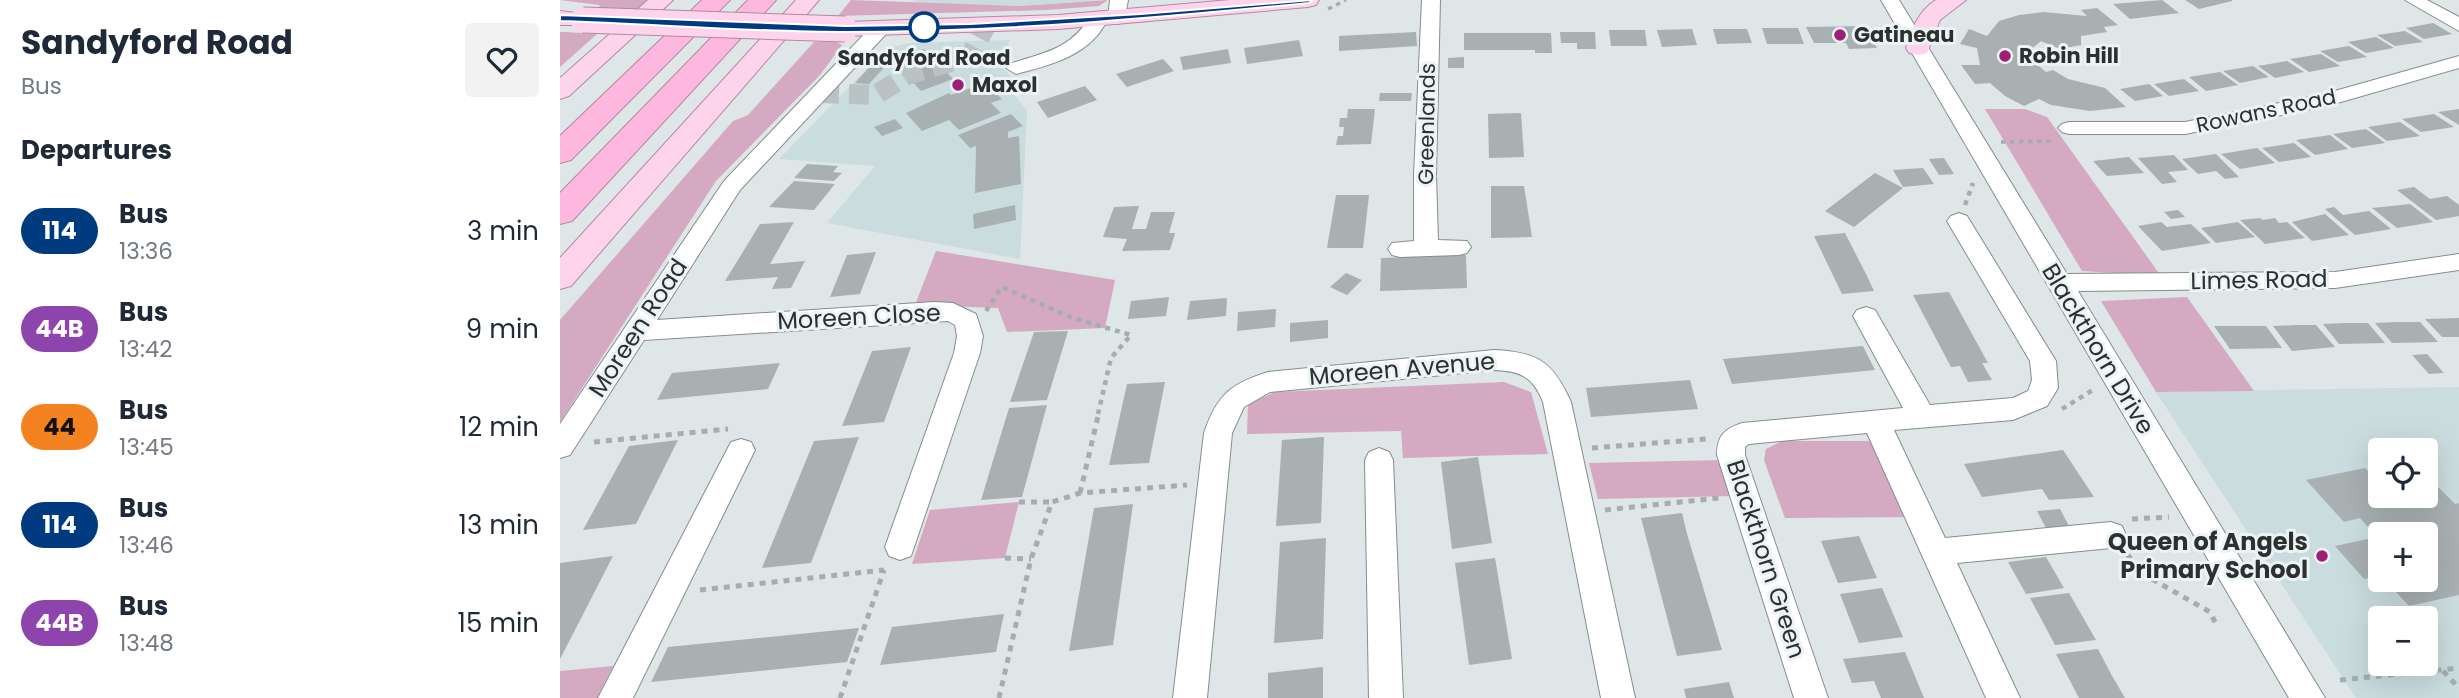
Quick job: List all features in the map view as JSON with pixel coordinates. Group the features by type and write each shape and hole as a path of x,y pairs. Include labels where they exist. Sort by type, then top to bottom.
{"highway":[{"path":"560,153 717,0"},
{"path":"560,213 763,0"},
{"path":"560,147 591,123"}],"main road":[{"path":"560,91 662,0"},
{"path":"560,278 808,0"},
{"path":"571,19 880,29 1308,0"},
{"path":"1917,48 1927,21 1937,6 1955,0"}],"street":[{"name":"Greenlands","path":"1426,248 1425,162 1431,0"},
{"name":"Blackthorn Drive","path":"1890,0 1917,48 1992,149 2058,283 2308,698"},
{"path":"2414,0 2459,25"},
{"path":"1016,68 1078,45 1111,13"},
{"name":"Moreen Road","path":"561,446 717,208 754,160 880,29"},
{"name":"Rowans Road","path":"2069,128 2185,128 2327,100 2459,62"},
{"path":"1959,221 2043,361 2047,378 2044,393 2032,404"},
{"path":"1400,249 1459,247"},
{"name":"Limes Road","path":"2058,283 2335,280 2459,262"},
{"name":"Moreen Close","path":"636,331 934,311 953,312 967,320 970,335 967,353 901,547"},
{"path":"1866,316 1922,417"},
{"name":"Moreen Avenue","path":"1190,698 1217,433 1226,407 1244,390 1268,382 1468,363 1518,361 1539,368 1557,402 1618,698"},
{"name":"Blackthorn Green","path":"1811,698 1744,496 1731,454 1731,442 1742,434 1760,430 2013,409 2032,404"},
{"path":"1876,421 2003,698"},
{"path":"615,698 741,450"},
{"path":"1380,460 1386,698"},
{"path":"1936,552 2111,534"}],"path":[{"path":"1959,221 1992,149 2056,141 2069,128"},
{"path":"970,335 1002,286 1073,318 1131,335 1111,358 1080,493"},
{"path":"2032,404 2053,415 2115,377"},
{"path":"561,446 744,428 741,450"},
{"path":"1567,451 1711,438 1731,442"},
{"path":"1019,502 1052,502 1080,493 1212,482"},
{"path":"1580,513 1744,496"},
{"path":"999,698 1031,559 1052,502"},
{"path":"2198,516 2122,520 2111,534 2143,573 2210,612 2217,626"},
{"path":"1005,558 1031,559"},
{"path":"668,593 884,570 840,698"},
{"path":"2340,680 2459,668"},
{"path":"2442,671 2459,688"}],"shaded area":[{"path":"560,0 650,0 637,11 598,9 600,5"},
{"path":"851,0 1021,6 1108,0 1099,6 1047,10 838,16"},
{"path":"910,0 1099,0 1021,6 923,3"},
{"path":"560,32 565,32 597,34 560,67"},
{"path":"1010,40 998,63 1012,78 1004,81 1027,111 1020,259 827,223 875,166 779,159 887,48 909,43"},
{"path":"835,41 842,45 820,75 716,181 560,422 560,320 733,121 748,115 814,42"},
{"path":"1985,109 2025,109 2047,117 2161,276 2082,271"},
{"path":"936,251 1115,280 1105,328 1007,332 998,308 915,305"},
{"path":"2187,297 2254,391 2156,392 2101,301"},
{"path":"1504,382 1531,392 1548,454 1403,458 1401,431 1247,434 1248,404 1275,392"},
{"name":"Queen of Angels Primary School","path":"2459,387 2459,698 2356,698 2156,392"},
{"path":"1782,441 1880,441 1918,517 1785,518 1764,460 1766,449"},
{"path":"1723,460 1732,496 1598,499 1589,463"},
{"path":"1019,502 1005,558 912,564 930,510"},
{"path":"613,666 597,698 560,698 560,671"}],"building":[{"path":"2162,0 2179,13 2130,19 2113,4"},
{"path":"2185,0 2232,0 2232,1 2199,9"},
{"name":"Robin Hill","path":"2097,8 2118,25 2104,27 2107,32 2081,36 2081,45 2060,49 2041,41 2029,51 2033,61 2046,72 2053,70 2068,79 2105,88 2126,107 2090,111 2051,105 2039,99 2024,106 2005,96 1990,83 1975,84 1961,65 1980,65 1977,48 1960,44 1969,29 1987,36 1999,21 2019,15 2043,12 2087,16 2081,10"},
{"path":"2433,23 2452,34 2424,39 2406,28"},
{"name":"Gatineau","path":"1865,26 1877,48 1849,49 1846,43 1814,43 1806,27"},
{"path":"1762,28 1798,28 1804,44 1767,44"},
{"path":"1692,29 1697,45 1662,47 1657,30"},
{"path":"1713,29 1747,29 1752,43 1717,44"},
{"path":"1609,30 1645,30 1647,46 1611,46"},
{"path":"2405,31 2423,42 2395,46 2377,35"},
{"path":"1416,32 1417,46 1339,51 1339,36"},
{"path":"1560,32 1595,32 1596,49 1577,49 1577,43 1561,43"},
{"path":"1464,33 1551,33 1552,53 1535,53 1535,50 1464,50"},
{"path":"2376,37 2394,48 2366,53 2348,42"},
{"path":"1299,40 1303,56 1247,64 1244,48"},
{"path":"2349,46 2367,57 2338,62 2320,51"},
{"path":"924,49 953,79 921,91 893,60"},
{"path":"1228,49 1231,63 1183,70 1180,57"},
{"path":"2321,54 2340,66 2309,72 2290,59"},
{"path":"1464,57 1464,68 1448,68 1448,58"},
{"path":"1163,59 1174,71 1127,87 1116,74"},
{"path":"876,60 890,61 869,84 855,83"},
{"path":"2287,61 2304,72 2275,78 2258,66"},
{"path":"2253,66 2269,77 2240,83 2223,71"},
{"path":"2220,72 2238,85 2206,91 2189,77"},
{"path":"2184,79 2199,91 2169,96 2154,84"},
{"path":"985,83 1002,99 991,103 1001,113 959,130 949,120 922,131 906,113 949,93 951,95"},
{"path":"2149,84 2163,96 2135,101 2120,89"},
{"path":"1085,86 1097,100 1048,118 1037,102"},
{"path":"1380,93 1412,93 1411,101 1379,101"},
{"path":"1348,109 1375,109 1371,144 1336,145 1338,136 1343,136 1344,127 1339,127 1340,118 1347,118"},
{"path":"2459,109 2459,125 2438,112 2453,110"},
{"path":"1521,113 1524,157 1489,158 1488,114"},
{"path":"1011,114 1023,126 1008,132 1008,138 1019,136 1021,184 975,193 976,146 970,148 958,135"},
{"path":"2434,114 2454,127 2421,132 2402,119"},
{"path":"895,119 903,128 882,136 874,127"},
{"path":"2400,122 2420,136 2387,141 2368,127"},
{"path":"2366,129 2385,143 2352,148 2333,134"},
{"path":"2330,135 2348,149 2315,155 2296,140"},
{"path":"2294,143 2311,157 2279,162 2262,148"},
{"path":"2257,148 2275,163 2240,169 2221,154"},
{"path":"2216,154 2239,177 2225,179 2216,171 2198,174 2182,159"},
{"path":"2174,155 2188,170 2168,172 2177,182 2162,184 2138,158"},
{"path":"2129,157 2144,173 2107,176 2093,161"},
{"path":"1944,158 1954,174 1939,175 1929,159"},
{"path":"807,164 838,166 833,172 842,173 834,181 794,178"},
{"path":"1923,168 1934,184 1903,187 1893,170"},
{"path":"1875,173 1903,188 1854,227 1825,211"},
{"path":"794,181 835,184 814,210 769,207"},
{"path":"1491,186 1524,186 1532,237 1491,238"},
{"path":"2414,187 2430,199 2447,196 2459,205 2459,216 2436,220 2397,190"},
{"path":"1336,195 1369,195 1363,248 1327,248"},
{"path":"2410,204 2433,222 2397,228 2372,208"},
{"path":"1015,205 1016,220 974,229 973,214"},
{"path":"1139,206 1132,229 1146,229 1151,212 1175,212 1169,233 1175,233 1170,250 1122,251 1127,239 1103,237 1114,207"},
{"path":"2334,207 2343,215 2369,211 2391,229 2355,235 2325,209"},
{"path":"2178,210 2185,217 2171,219 2164,212"},
{"path":"2325,214 2349,235 2312,241 2292,222"},
{"path":"2275,218 2279,223 2287,222 2305,238 2265,244 2240,220"},
{"path":"794,222 770,264 805,261 791,288 772,289 778,277 725,281 760,224"},
{"path":"2161,222 2167,227 2191,224 2211,243 2162,251 2138,226"},
{"path":"2238,222 2255,237 2216,243 2201,228"},
{"path":"1845,233 1874,291 1842,294 1814,236"},
{"path":"876,252 860,294 830,297 847,255"},
{"path":"1466,255 1467,288 1380,291 1381,258"},
{"path":"1346,273 1362,280 1347,295 1330,287"},
{"path":"1949,292 1988,363 1982,363 1992,380 1968,382 1960,366 1951,367 1913,295"},
{"path":"1169,297 1166,316 1128,319 1131,301"},
{"path":"1227,298 1226,316 1187,320 1190,301"},
{"path":"1276,309 1275,327 1237,331 1238,312"},
{"path":"2459,318 2459,337 2442,337 2425,319"},
{"path":"1328,320 1328,338 1290,342 1290,323"},
{"path":"2420,322 2438,342 2392,343 2375,323"},
{"path":"2368,323 2385,343 2339,344 2323,324"},
{"path":"2316,325 2335,347 2292,351 2273,326"},
{"path":"2214,326 2266,326 2282,348 2230,349"},
{"path":"1068,331 1047,400 1010,402 1034,332"},
{"path":"1863,346 1875,370 1732,384 1723,359"},
{"path":"911,347 884,422 842,426 872,351"},
{"path":"2427,354 2444,373 2429,374 2412,355"},
{"path":"780,363 768,389 657,400 672,373"},
{"path":"1690,380 1698,409 1591,417 1586,388"},
{"path":"1165,382 1149,463 1109,465 1127,384"},
{"path":"1047,405 1022,497 981,500 1009,408"},
{"path":"859,437 811,563 762,568 814,441"},
{"path":"1324,437 1321,523 1276,526 1282,440"},
{"path":"678,440 636,524 583,530 629,446"},
{"path":"2063,450 2094,497 2049,500 2042,489 1982,497 1964,464"},
{"path":"1478,457 1492,543 1452,549 1441,462"},
{"path":"2365,468 2368,471 2368,508 2438,508 2438,487 2455,504 2459,503 2459,595 2409,606 2396,592 2438,592 2438,522 2368,522 2368,527 2360,518 2344,522 2306,480"},
{"path":"1133,504 1113,645 1069,651 1094,508"},
{"path":"2060,509 2069,526 2046,528 2037,511"},
{"path":"1682,513 1722,650 1677,656 1641,518"},
{"path":"1859,536 1877,578 1838,583 1821,541"},
{"path":"1326,538 1323,639 1274,643 1280,542"},
{"path":"2368,539 2368,578 2364,579 2335,546"},
{"path":"613,556 575,630 560,659 560,563"},
{"path":"2046,557 2064,588 2026,594 2008,562"},
{"path":"1495,558 1512,659 1469,665 1455,563"},
{"path":"1882,588 1903,637 1859,643 1840,594"},
{"path":"2069,593 2096,640 2055,645 2030,598"},
{"path":"1004,614 996,652 880,665 892,627"},
{"path":"859,628 847,662 651,682 668,647"},
{"path":"2098,649 2125,698 2079,698 2056,654"},
{"path":"1905,652 1924,698 1881,698 1874,681 1852,683 1843,659"},
{"path":"1323,667 1323,698 1268,698 1268,673"},
{"path":"1729,682 1734,698 1686,698 1684,689"}],"tunnel":[{"path":"819,93 876,95 907,75 970,56 986,26"}],"bus line":[{"name":"114","path":"560,18 845,29 970,27 1141,16 1309,0"}],"place":[{"name":"Sandyford Road","path":"924,27"},
{"name":"Gatineau","path":"1840,35"},
{"name":"Robin Hill","path":"2005,56"},
{"name":"Maxol","path":"958,85"},
{"name":"Queen of Angels Primary School","path":"2322,556"}]}
